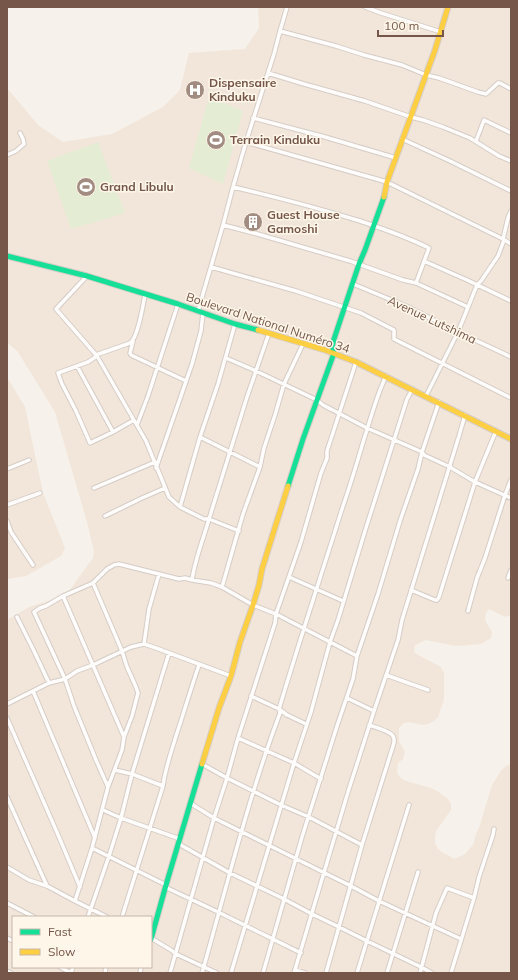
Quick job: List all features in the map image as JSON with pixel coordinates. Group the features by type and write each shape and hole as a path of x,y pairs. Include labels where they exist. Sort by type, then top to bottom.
{"street":[{"path":"156,468 192,364 201,332 201,312 211,267 253,118 274,54 287,7"},
{"path":"365,7 441,32"},
{"path":"152,935 219,708 231,676 240,642 253,605 270,543 316,400 334,353 332,347 334,339 382,200 386,182 426,75 448,7"},
{"path":"280,31 402,65 426,75 478,92 486,94 498,83 511,89"},
{"path":"268,73 366,101 411,117 443,126 476,141 499,156 511,161"},
{"path":"253,118 396,158"},
{"path":"476,141 484,120 511,133"},
{"path":"7,155 16,151 24,144 20,134"},
{"path":"402,139 511,191"},
{"path":"246,142 386,182 504,239 511,244"},
{"path":"233,187 312,206 408,238 429,248 416,283"},
{"path":"426,396 458,332 477,286 498,256 511,210"},
{"path":"224,225 301,246 416,283 468,307"},
{"name":"Boulevard National Numéro 34","path":"7,256 87,276 178,304 235,324 253,328 334,353 386,376 511,439"},
{"path":"424,261 511,301"},
{"path":"211,267 296,291 361,313 394,330 394,339 511,398"},
{"path":"87,276 56,309 97,355 146,442 169,497 180,507 204,519 209,519 239,531"},
{"name":"Avenue Lutshima","path":"352,284 406,306 511,357"},
{"path":"145,294 130,353 131,355 186,381"},
{"path":"137,425 178,304"},
{"path":"180,507 235,324"},
{"path":"192,580 195,563 269,333"},
{"path":"133,341 97,355 88,362 58,373 90,443 134,420"},
{"path":"222,587 243,514 260,467 264,448 284,384 303,344"},
{"path":"226,358 284,384 367,428 422,452 424,455 450,467 452,470 475,482 511,498"},
{"path":"170,973 238,738 300,542 320,472 327,458 327,451 356,362"},
{"path":"77,366 113,432"},
{"path":"202,973 218,912 266,751 280,713 279,709 367,428 380,388 386,376"},
{"path":"231,973 281,805 311,712 330,642 407,399 412,390"},
{"path":"263,973 309,817 354,679 357,656 439,402"},
{"path":"304,973 295,971 336,831 369,725 398,640 402,620 450,467 464,415"},
{"path":"411,590 435,600 439,597 475,482 496,431"},
{"path":"200,437 260,467"},
{"path":"7,469 29,460"},
{"path":"94,488 155,462"},
{"path":"468,610 477,578 511,480"},
{"path":"105,516 165,488"},
{"path":"7,505 40,493"},
{"path":"7,521 11,532 33,565"},
{"path":"108,787 74,706 65,679 34,612 63,596 93,583 107,569 114,565 119,564 179,579 185,578 211,583 222,587 253,605 276,614 357,656"},
{"path":"508,578 511,570"},
{"path":"144,644 149,609 159,574"},
{"path":"289,577 343,601"},
{"path":"75,902 95,838 108,787 122,750 124,738 138,693 93,583"},
{"path":"63,596 124,738"},
{"path":"17,617 49,683"},
{"path":"7,704 49,683 65,679 77,671 131,647 144,644 231,676"},
{"path":"88,916 121,818 132,774 170,653"},
{"path":"122,916 163,786 167,765 199,665"},
{"path":"386,675 428,690"},
{"path":"33,691 95,838"},
{"path":"251,696 306,724"},
{"path":"347,698 374,711"},
{"path":"7,718 80,887"},
{"path":"326,973 362,845 393,746 394,738 390,733 369,725"},
{"path":"238,738 294,763 321,779"},
{"path":"202,764 362,845"},
{"path":"115,770 132,774 163,786"},
{"path":"7,797 47,886"},
{"path":"190,804 214,818 379,901 461,939"},
{"path":"357,973 409,805"},
{"path":"103,810 179,842 203,858 230,873 432,973"},
{"path":"451,973 494,829"},
{"path":"92,848 301,953"},
{"path":"7,867 29,880 47,886 75,902 105,916"},
{"path":"387,973 418,872"},
{"path":"420,973 432,925 447,888 474,898"},
{"path":"7,903 32,916"},
{"path":"152,939 176,954 217,973"},
{"path":"62,968 71,973"},
{"path":"7,970 12,973"}],"shaded area":[{"path":"258,7 511,7 511,615 505,617 489,609 486,613 485,620 492,632 491,638 481,644 456,646 426,640 415,645 414,652 441,667 444,673 444,699 438,717 434,721 422,725 410,722 404,723 399,728 399,741 405,752 403,759 398,763 397,773 406,781 431,788 448,799 451,804 451,810 436,831 435,843 438,849 454,859 465,854 473,845 492,785 501,771 506,766 511,764 511,973 7,973 7,620 29,607 66,595 93,558 94,551 55,412 18,352 7,342 7,88 38,125 63,142 112,134 163,107 180,90 189,53 245,49 259,28"},
{"path":"7,377 25,407 43,493 65,548 61,556 26,576 7,579"}],"green space":[{"name":"Terrain Kinduku","path":"209,97 243,111 223,184 189,168"},
{"name":"Grand Libulu","path":"98,142 125,213 71,229 47,161"}],"traffic: fast":[{"path":"288,486 334,353 332,347 334,339 359,264 384,197"},
{"path":"7,256 87,276 178,304 235,324 258,330"},
{"path":"152,935 202,764"}],"traffic: slow":[{"path":"384,197 387,182 435,50 448,7"},
{"path":"258,330 325,350 356,362 511,439"},
{"path":"202,764 253,605 262,569 288,486"}],"place":[{"name":"Dispensaire Kinduku","path":"195,90"},
{"name":"Terrain Kinduku","path":"216,140"},
{"name":"Grand Libulu","path":"86,187"},
{"name":"Guest House Gamoshi","path":"253,222"}]}
